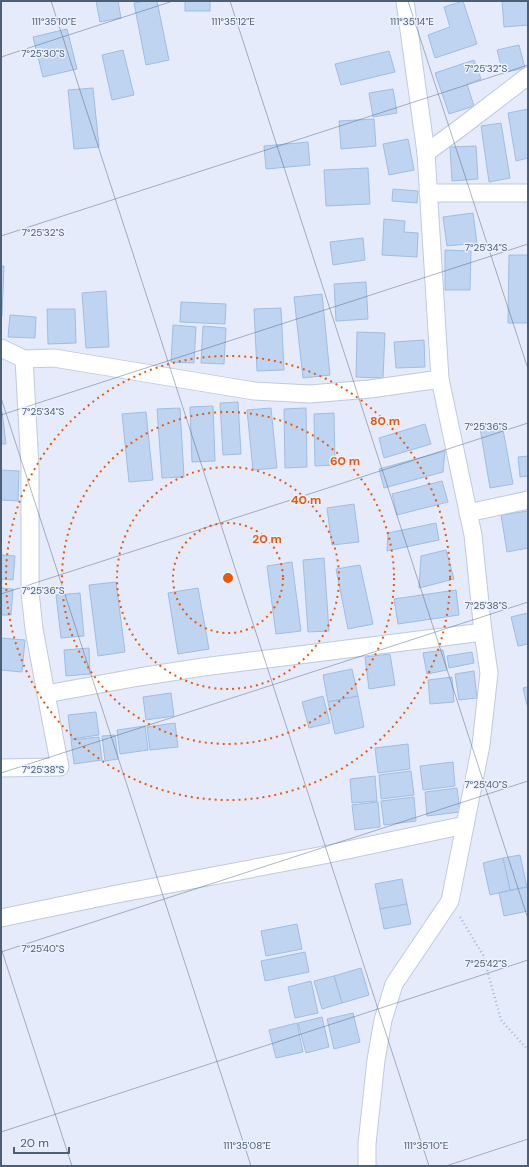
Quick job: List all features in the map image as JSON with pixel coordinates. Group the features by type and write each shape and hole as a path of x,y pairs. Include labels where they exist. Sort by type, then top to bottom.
{"street":[{"path":"367,1166 376,1060 383,1020 394,984 450,901 481,745 489,673 483,632 473,535 440,379 426,153 405,1"},
{"path":"426,153 528,76"},
{"path":"428,193 528,193"},
{"path":"1,348 24,359 54,358 254,390 310,394 370,389 440,379"},
{"path":"1,768 60,767 34,629 30,592 30,467 24,359"},
{"path":"468,513 528,500"},
{"path":"46,694 203,667 483,632"},
{"path":"1,918 117,894 324,855 465,825"}],"path":[{"path":"450,901 483,954 501,1020 528,1050"}],"building":[{"path":"96,1 118,1 121,18 100,22"},
{"path":"157,1 169,60 146,65 134,3"},
{"path":"185,1 210,1 210,11 185,11"},
{"path":"463,1 477,44 435,58 428,35 450,27 444,7"},
{"path":"502,1 528,1 528,25 504,27"},
{"path":"67,29 77,69 43,77 33,37"},
{"path":"519,45 525,68 503,73 497,50"},
{"path":"123,50 134,95 112,100 102,55"},
{"path":"389,51 395,72 341,85 335,64"},
{"path":"474,60 481,79 467,84 474,106 449,114 435,73"},
{"path":"93,88 99,147 74,149 68,90"},
{"path":"393,89 397,113 373,117 369,93"},
{"path":"528,109 528,158 516,161 508,113"},
{"path":"374,119 376,146 341,149 339,121"},
{"path":"501,123 510,178 489,182 481,126"},
{"path":"408,139 414,170 389,175 383,144"},
{"path":"308,142 310,165 266,169 264,146"},
{"path":"476,146 478,179 452,181 450,147"},
{"path":"368,168 370,204 326,206 324,170"},
{"path":"393,189 418,191 417,203 392,201"},
{"path":"473,213 477,243 447,246 443,217"},
{"path":"384,219 405,221 404,232 418,233 417,257 382,255"},
{"path":"363,238 365,260 333,265 330,242"},
{"path":"445,250 471,251 470,290 445,290"},
{"path":"509,255 528,255 528,323 508,323"},
{"path":"1,266 4,266 2,316 1,316"},
{"path":"366,282 368,319 336,321 334,284"},
{"path":"106,291 109,347 86,348 82,293"},
{"path":"322,294 330,375 303,378 294,297"},
{"path":"181,302 226,304 225,324 180,322"},
{"path":"281,308 284,370 257,371 254,309"},
{"path":"47,309 75,309 76,343 48,344"},
{"path":"10,315 36,317 35,338 8,337"},
{"path":"173,325 196,327 194,363 171,362"},
{"path":"203,326 226,328 224,364 201,363"},
{"path":"357,332 385,333 383,378 356,377"},
{"path":"424,340 425,367 396,368 394,342"},
{"path":"238,402 241,454 223,455 220,403"},
{"path":"213,406 215,461 192,462 190,407"},
{"path":"180,408 184,477 162,478 157,409"},
{"path":"271,408 277,468 253,470 247,410"},
{"path":"306,408 307,467 285,468 284,409"},
{"path":"2,411 6,444 1,444"},
{"path":"146,412 153,480 129,482 122,414"},
{"path":"334,413 335,465 315,466 314,414"},
{"path":"425,424 431,444 384,458 379,438"},
{"path":"502,424 513,484 490,488 480,428"},
{"path":"445,451 443,472 384,488 379,469"},
{"path":"528,456 528,476 520,477 518,457"},
{"path":"1,470 19,471 18,501 1,500"},
{"path":"442,481 448,502 397,515 392,494"},
{"path":"354,504 359,542 332,545 327,508"},
{"path":"528,511 528,548 507,552 501,515"},
{"path":"436,523 439,540 387,551 388,533"},
{"path":"446,550 454,579 419,588 421,556"},
{"path":"1,555 15,556 13,580 1,579"},
{"path":"324,558 329,631 308,632 303,560"},
{"path":"292,562 301,631 276,634 267,566"},
{"path":"360,565 373,624 348,629 336,569"},
{"path":"116,582 125,652 98,656 89,585"},
{"path":"1,588 13,589 11,615 1,615"},
{"path":"198,588 209,649 178,654 168,593"},
{"path":"456,590 459,615 398,624 394,599"},
{"path":"80,593 84,636 61,638 56,595"},
{"path":"528,613 528,644 518,646 511,617"},
{"path":"1,638 25,640 22,672 1,670"},
{"path":"89,648 90,674 66,676 64,650"},
{"path":"443,650 447,670 427,674 423,653"},
{"path":"472,652 474,663 449,668 447,656"},
{"path":"390,654 395,685 369,689 365,657"},
{"path":"352,669 358,696 328,702 323,675"},
{"path":"474,671 477,698 459,700 455,674"},
{"path":"452,677 454,702 430,704 428,680"},
{"path":"528,687 528,709 523,688"},
{"path":"171,693 174,716 146,720 143,697"},
{"path":"323,696 330,723 309,728 302,702"},
{"path":"358,696 364,727 335,734 328,702"},
{"path":"96,712 99,735 71,739 68,715"},
{"path":"175,723 178,747 150,750 147,727"},
{"path":"145,726 148,750 120,754 117,730"},
{"path":"115,735 118,759 105,761 102,736"},
{"path":"99,737 102,760 74,764 71,740"},
{"path":"408,744 410,769 378,773 375,748"},
{"path":"453,762 455,786 423,790 420,766"},
{"path":"411,771 414,795 381,799 379,775"},
{"path":"375,776 377,801 352,803 350,779"},
{"path":"457,788 460,812 427,816 425,792"},
{"path":"414,797 416,821 384,825 381,801"},
{"path":"378,802 380,827 355,830 352,805"},
{"path":"520,855 527,887 510,890 503,858"},
{"path":"503,858 510,890 490,895 483,863"},
{"path":"402,879 407,904 380,909 375,884"},
{"path":"527,887 528,911 504,916 499,893"},
{"path":"407,904 411,924 384,929 380,909"},
{"path":"297,924 302,949 266,956 261,931"},
{"path":"305,952 309,972 265,981 261,961"},
{"path":"361,968 369,995 342,1003 334,976"},
{"path":"334,976 342,1003 322,1009 314,981"},
{"path":"311,981 318,1013 295,1018 288,987"},
{"path":"353,1013 360,1042 334,1049 327,1019"},
{"path":"322,1017 329,1047 306,1053 298,1023"},
{"path":"297,1023 303,1052 276,1058 269,1030"}]}
